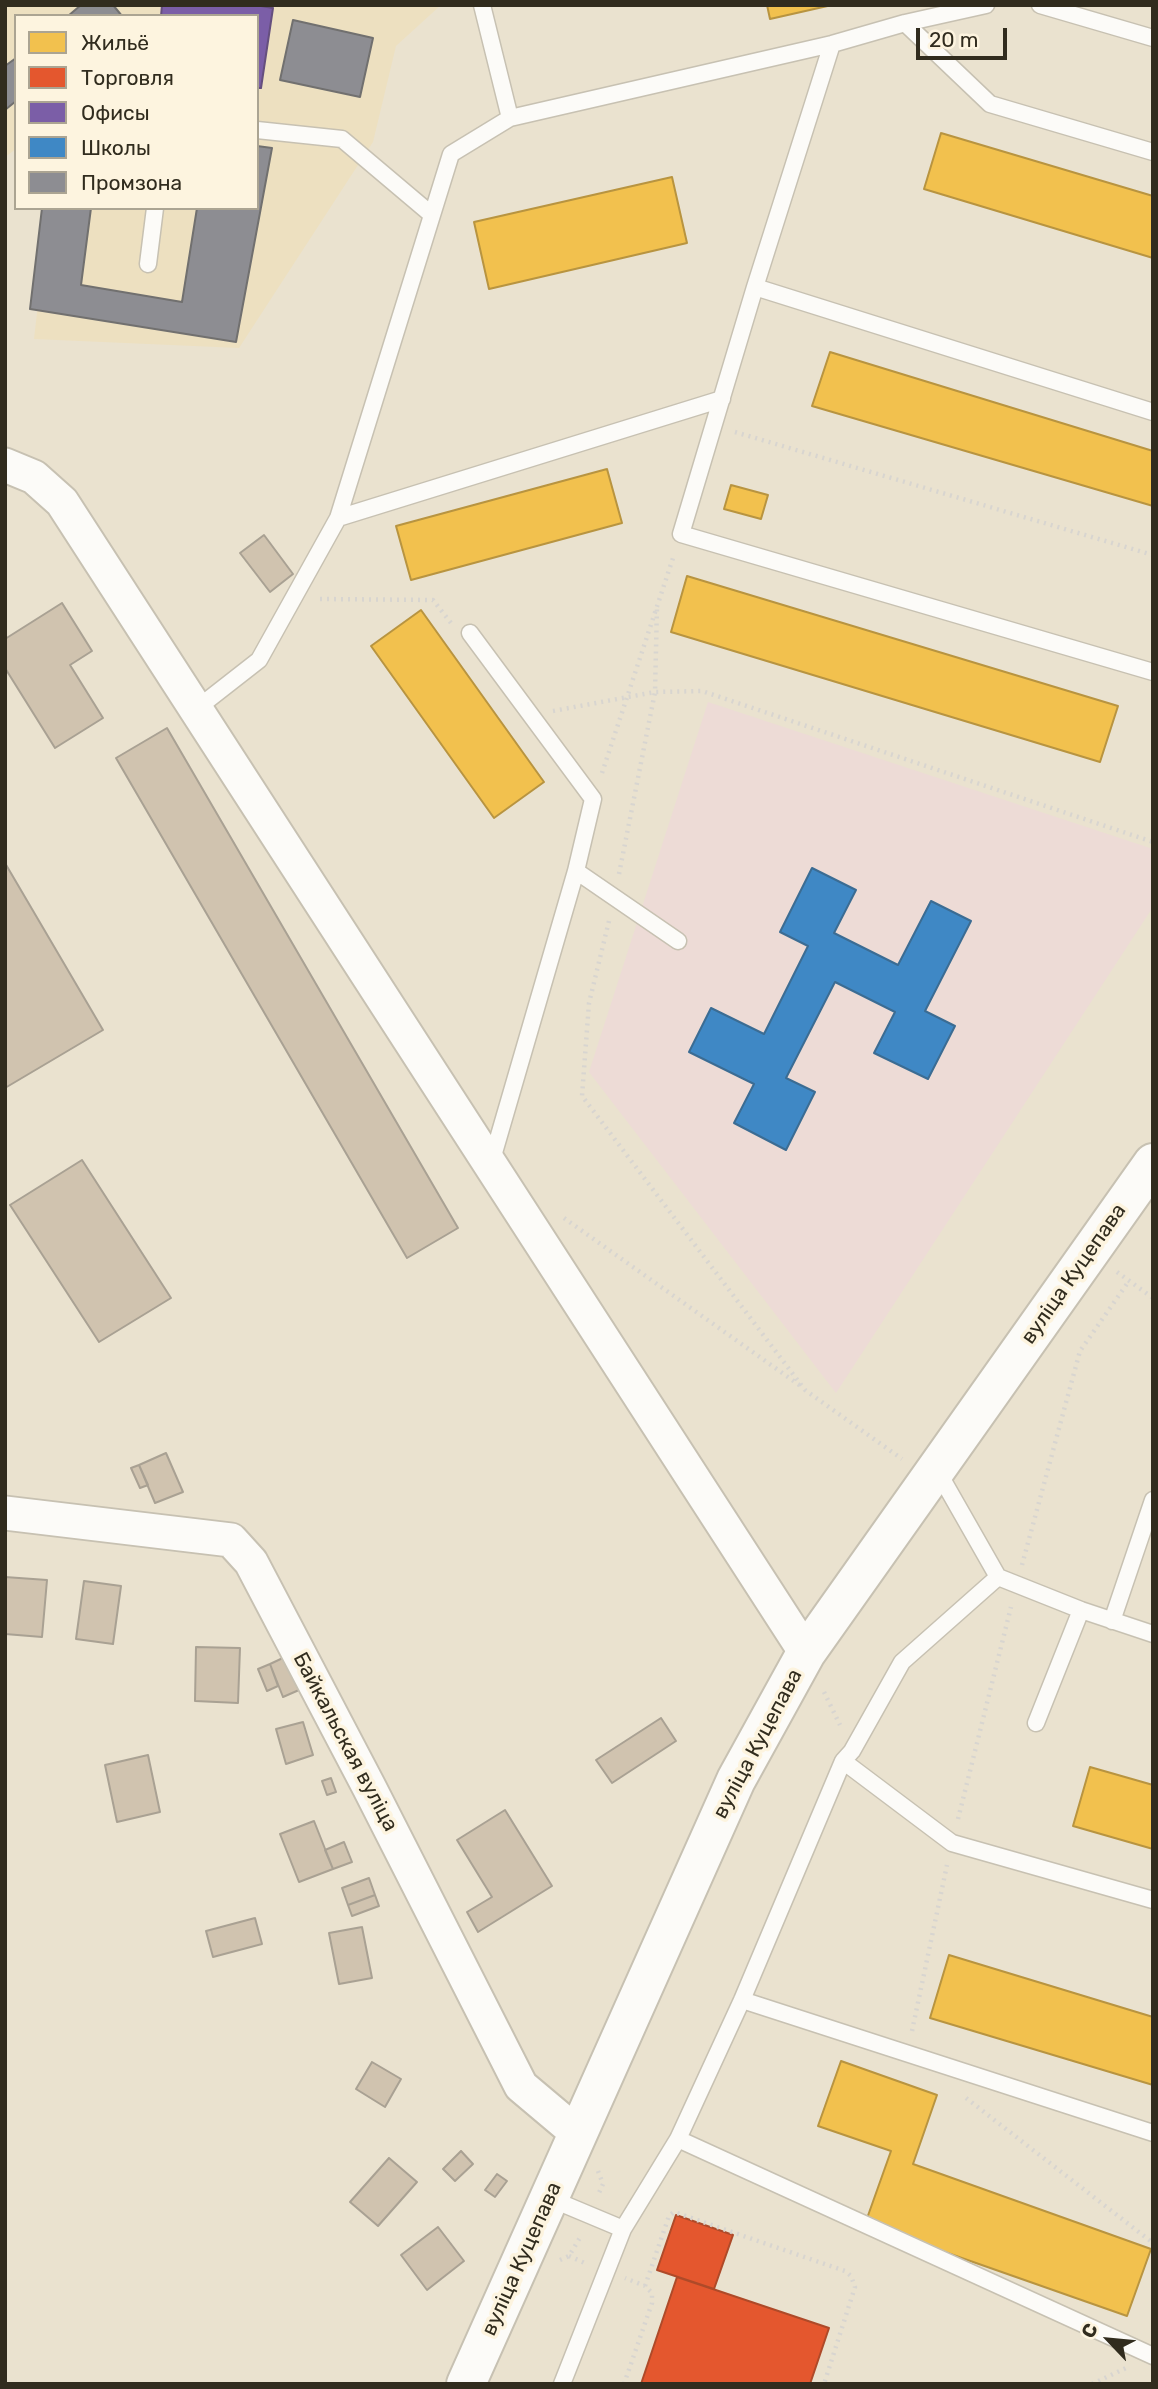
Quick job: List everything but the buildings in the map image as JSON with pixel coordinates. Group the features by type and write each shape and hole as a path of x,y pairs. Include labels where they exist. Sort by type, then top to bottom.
{"main road":[{"name":"вуліца Куцепава","path":"466,2384 736,1780 806,1653 1153,1163"}],"street":[{"path":"5,466 34,477 62,502 806,1653"},
{"name":"Байкальская вуліца","path":"5,1513 231,1540 251,1562 521,2086 578,2134"}],"lane":[{"path":"482,5 510,118"},
{"path":"195,710 259,660 338,518 451,154 510,118 832,44 905,23 986,5"},
{"path":"1040,5 1153,38"},
{"path":"905,23 990,104 1153,152"},
{"path":"832,44 681,534 1153,672"},
{"path":"259,130 342,139 432,215"},
{"path":"148,264 155,210"},
{"path":"755,287 1153,412"},
{"path":"338,518 722,398"},
{"path":"470,633 593,799 576,871 490,1166"},
{"path":"576,871 678,941"},
{"path":"932,1473 998,1577 1081,1610 1153,1634"},
{"path":"1112,1621 1153,1500"},
{"path":"562,2384 623,2228 678,2139 743,2000 847,1756 902,1662 998,1577"},
{"path":"1036,1723 1081,1610"},
{"path":"847,1756 952,1843 1153,1900"},
{"path":"743,2000 1153,2133"},
{"path":"678,2139 1153,2356"},
{"path":"549,2198 623,2228"}],"path":[{"path":"714,425 1153,555"},
{"path":"593,799 681,534"},
{"path":"293,599 433,600 451,623 470,633"},
{"path":"657,606 654,692 614,897 589,1003 582,1096 805,1390"},
{"path":"530,715 654,692 702,691 1153,842"},
{"path":"558,1214 805,1390 932,1473"},
{"path":"1090,1252 1153,1298"},
{"path":"907,2054 952,1843 1017,1584 1080,1351 1129,1281"},
{"path":"806,1653 847,1756"},
{"path":"963,2096 1153,2243"},
{"path":"624,2384 652,2303 652,2293 645,2286 669,2216 674,2212 845,2271 851,2276 855,2287 853,2297 824,2384"}],"shaded area":[{"path":"5,5 441,5 396,46 373,142 239,348 34,339 49,210 259,210 259,14 14,14 14,150 5,157"},
{"path":"708,702 1153,849 1153,907 836,1393 589,1072"}]}
